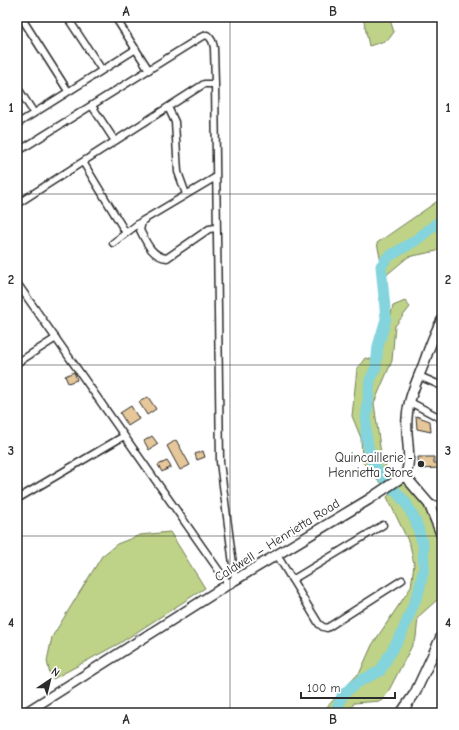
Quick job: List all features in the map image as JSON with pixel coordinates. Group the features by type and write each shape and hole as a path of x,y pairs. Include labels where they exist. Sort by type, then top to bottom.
{"main road":[{"path":"442,320 439,332 419,376 410,402 407,421 409,459 408,471 402,477 429,504 442,536"},
{"name":"Caldwell – Henrietta Road","path":"25,713 402,477"},
{"path":"401,713 416,693 442,636"}],"street":[{"path":"21,17 68,91"},
{"path":"67,17 102,70"},
{"path":"115,17 149,70"},
{"path":"17,152 201,37 207,35 214,43 220,462 232,583"},
{"path":"17,124 136,49"},
{"path":"17,204 204,84 215,84"},
{"path":"17,87 34,113"},
{"path":"92,106 115,141"},
{"path":"168,107 175,122 178,172 186,194"},
{"path":"83,162 126,233"},
{"path":"113,243 142,221 216,177"},
{"path":"142,221 140,230 145,241 154,253 162,258 168,258 209,229 216,228"},
{"path":"17,283 124,436 232,583"},
{"path":"17,363 56,338"},
{"path":"419,376 442,386"},
{"path":"410,402 442,419"},
{"path":"17,499 124,436"},
{"path":"429,504 442,505"},
{"path":"292,580 383,525"},
{"path":"277,556 319,624 327,628 402,580"}],"green space":[{"path":"363,17 389,17 394,32 388,40 369,46"},
{"path":"442,198 442,246 437,251 408,257 384,277 377,243"},
{"path":"405,301 410,307 395,326 392,361 374,403 381,454 389,474 383,483 378,481 362,461 361,438 352,416 357,369 365,358 379,361 393,306"},
{"path":"405,482 414,490 428,512 442,550 442,591 438,599 418,617 416,638 387,694 381,701 354,703 349,713 321,713 360,672 372,645 411,587 414,564 410,545 387,497 396,487"},
{"path":"170,532 205,588 120,643 53,679 50,675 47,661 52,637 102,556 117,544 140,535"}],"building":[{"path":"74,372 77,380 68,383 65,376"},
{"path":"148,397 156,409 147,415 139,402"},
{"path":"131,406 139,419 128,426 120,413"},
{"path":"416,416 430,421 431,432 417,429"},
{"path":"152,436 158,444 149,450 144,441"},
{"path":"176,440 190,465 180,470 167,446"},
{"path":"203,451 205,457 197,460 195,454"},
{"path":"418,457 434,457 434,463 438,463 439,468 419,469"},
{"path":"167,461 171,467 162,472 158,465"}],"waterway":[{"path":"335,713 343,694 360,681 380,671 402,633 419,591 424,568 423,545 416,522 406,503 374,467 366,434 366,421 370,380 376,367 378,346 386,319 381,266 388,257 415,241 442,219"}],"place":[{"name":"Quincaillerie - Henrietta Store","path":"421,464"}]}
